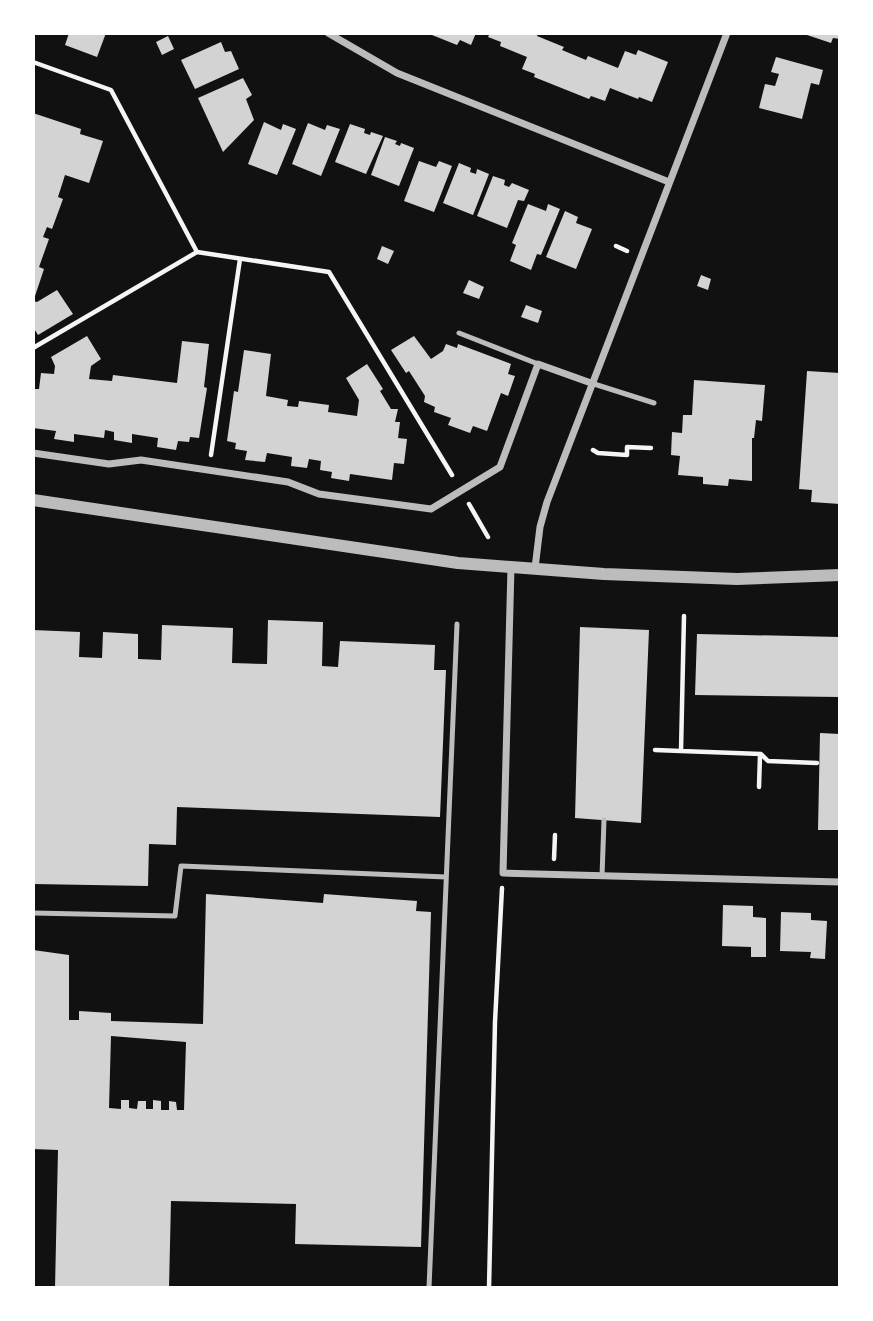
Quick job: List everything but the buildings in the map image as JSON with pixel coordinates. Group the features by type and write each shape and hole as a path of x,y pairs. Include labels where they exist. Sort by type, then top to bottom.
{"street":[{"path":"328,33 397,73 669,182"},
{"path":"536,568 540,527 547,502 727,33"},
{"path":"33,453 109,464 141,460 288,482 319,494 431,509 500,467 538,364 591,383"},
{"path":"33,500 403,556 511,567 737,579 840,575"},
{"path":"511,567 503,873 840,883"}],"lane":[{"path":"459,332 538,364"},
{"path":"591,383 654,403"},
{"path":"429,1288 457,624"},
{"path":"602,876 604,820"},
{"path":"33,913 175,916 181,866 446,877"}],"path":[{"path":"33,62 111,90 197,252"},
{"path":"33,348 197,252 329,272 488,537"},
{"path":"209,470 240,259"},
{"path":"593,450 598,453 627,455 627,447 650,448"},
{"path":"681,751 684,616"},
{"path":"655,750 761,754 768,761 817,763"},
{"path":"759,787 761,754"},
{"path":"489,1288 495,1022 503,873"}]}
